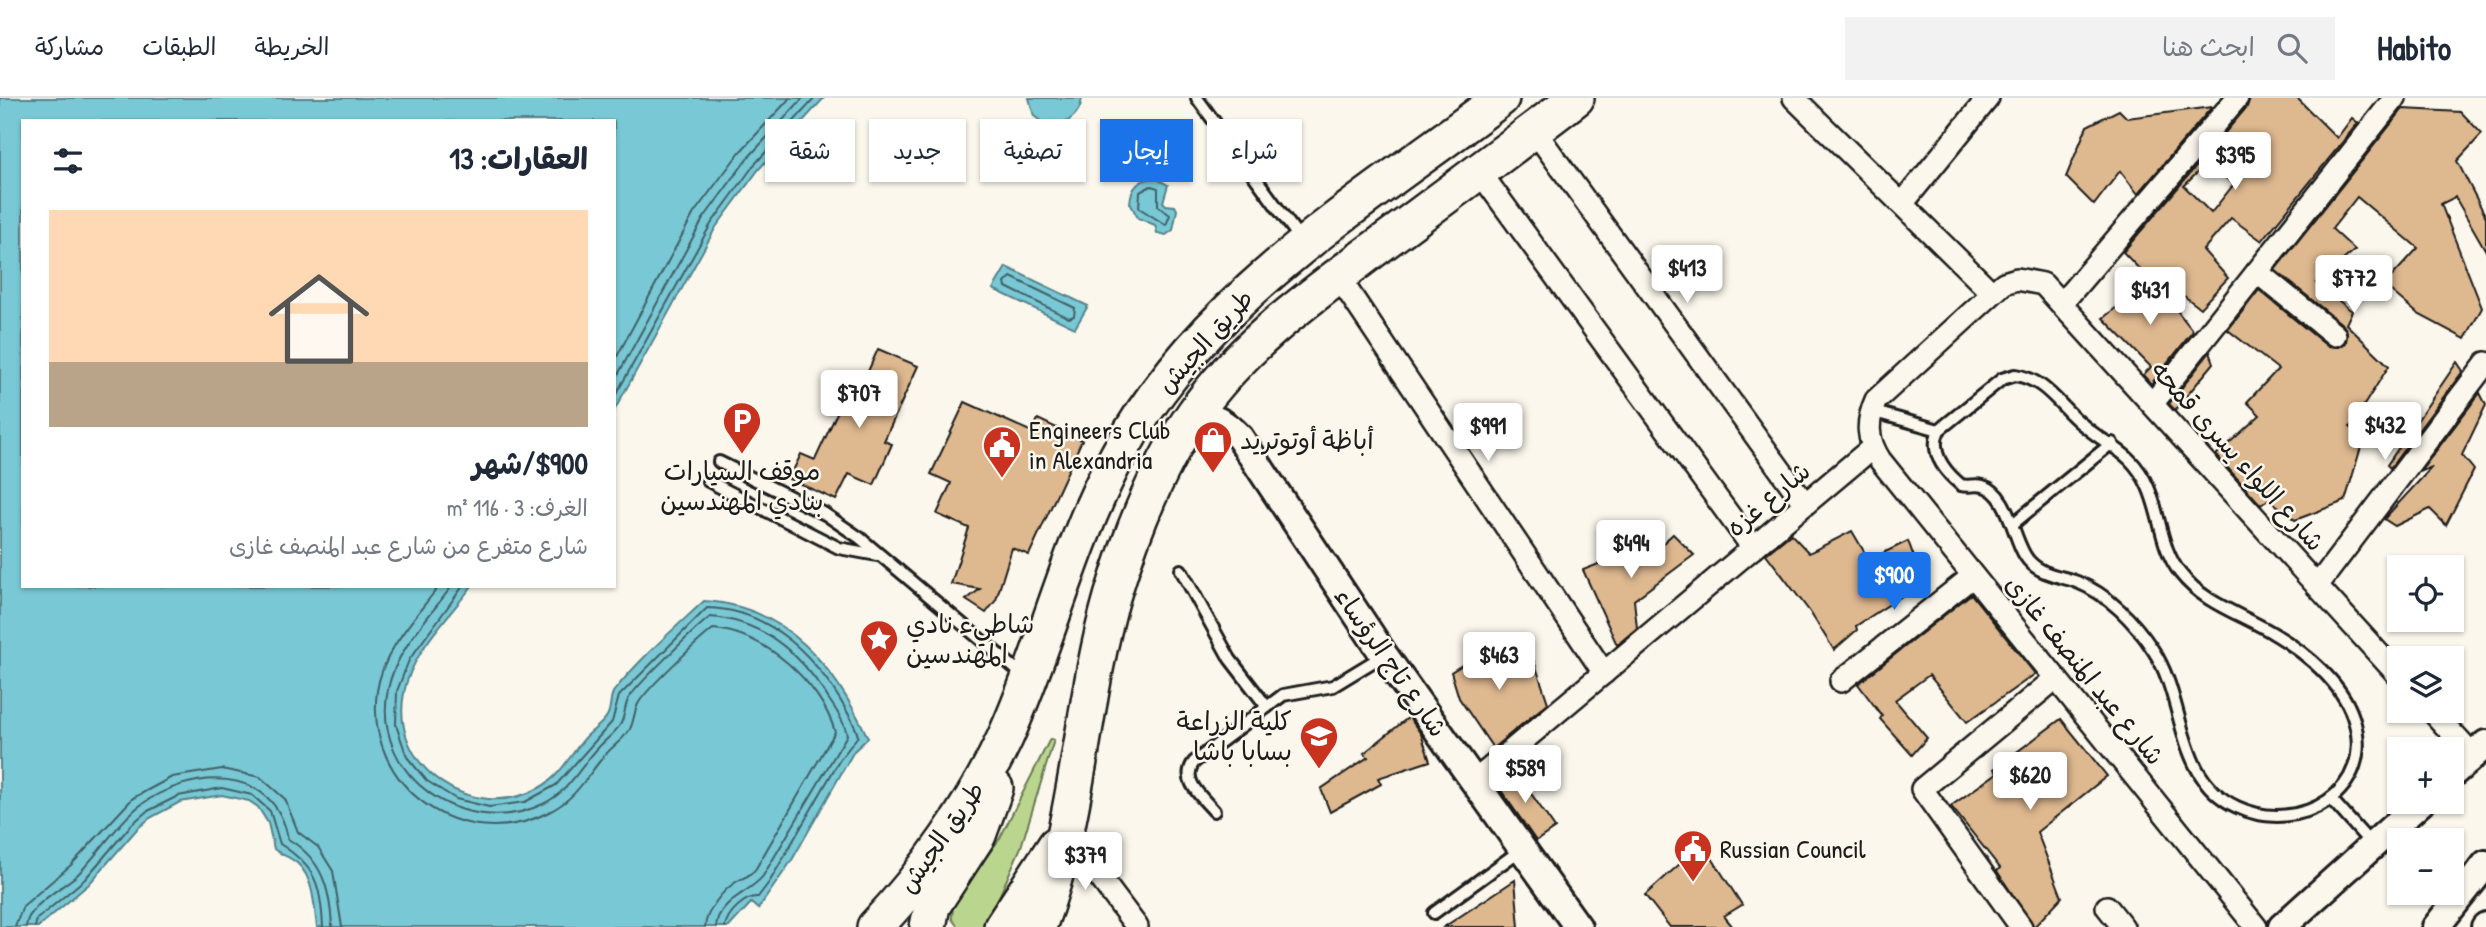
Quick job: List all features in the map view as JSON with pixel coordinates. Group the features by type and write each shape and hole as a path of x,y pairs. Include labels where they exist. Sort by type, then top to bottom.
{"highway":[{"name":"طريق الجيش","path":"875,927 920,874 952,828 1004,740 1097,497 1144,412 1203,336 1237,300 1304,245 1501,98"},
{"name":"طريق الجيش","path":"1038,927 1051,894 1066,832 1112,597 1146,502 1194,415 1252,347 1286,315 1576,98"},
{"path":"928,927 932,906 966,857 982,823 995,788 1004,740"},
{"path":"1002,927 1029,882 1066,832"}],"street":[{"path":"1794,98 1992,293 1883,390 1871,411 1868,423 1872,448"},
{"path":"1902,204 1988,98"},
{"path":"2062,303 2237,98"},
{"path":"2153,403 2395,98"},
{"path":"1534,130 1805,504"},
{"path":"1479,172 1753,548"},
{"path":"2257,272 2335,335"},
{"path":"1338,276 1604,673"},
{"name":"شارع اللواء يسرى قمحه","path":"1992,293 2004,283 2030,279 2043,284 2387,663"},
{"path":"2317,586 2486,363"},
{"name":"شارع تاج الرؤساء","path":"1194,415 1210,416 1227,424 1240,438 1384,654 1578,927"},
{"name":"شارع غزه","path":"1475,781 1872,448"},
{"name":"شارع عبد المنصف غازى","path":"1872,448 2256,927"},
{"path":"1841,681 1973,576"},
{"path":"2021,927 1922,789 2056,678"},
{"path":"2447,723 2479,750 2464,763"},
{"path":"2282,927 2407,814"},
{"path":"1066,832 1138,927"},
{"path":"2436,927 2486,864"},
{"path":"2107,907 2123,927"}],"lane":[{"path":"1197,98 1304,245"},
{"path":"2015,375 2029,377 2040,384 2081,425 2112,443 2140,472 2154,504 2166,548 2180,573 2200,593 2224,609 2258,623 2290,643 2318,667 2342,696 2353,716 2358,738 2355,761 2346,782 2332,800 2309,812 2284,817 2258,815 2234,806 2214,791 2189,758 2170,679 2133,622 2100,594 2077,582 2043,572 2029,562 2019,547 2014,523 1990,489 1979,485 1967,487 1955,481 1937,457 1934,448 1939,430 2002,379 2015,375"},
{"path":"1871,411 1939,430"},
{"path":"2014,523 2112,443"},
{"path":"719,462 825,514 860,538 1029,680"},
{"path":"708,481 839,548 877,555"},
{"path":"1181,570 1230,659 1267,706"},
{"path":"1214,811 1189,781 1189,768 1267,706 1292,692 1333,686 1384,654"},
{"path":"2332,800 2372,845"},
{"path":"1434,913 1522,848"}],"green space":[{"path":"1050,739 1054,740 1021,847 988,922 984,927 958,927 952,919 953,904 1000,838"}],"water":[{"path":"0,98 824,98 805,119 765,119 765,162 716,227 616,407 616,119 21,119 21,588 470,588 414,664 404,693 403,720 409,745 423,766 441,782 463,794 488,799 514,797 539,788 553,778 585,738 605,719 609,713 612,693 658,644 704,601 734,605 760,615 784,628 805,645 840,687 868,738 854,751 792,860 758,909 751,903 729,927 317,927 307,877 295,862 274,849 268,823 258,807 249,801 222,795 180,802 150,818 89,884 38,927 0,927"},
{"path":"1029,98 1082,98 1081,105 1071,119 1038,119 1034,116"},
{"path":"1141,182 1162,182 1168,185 1163,202 1175,206 1177,210 1173,230 1166,235 1157,233 1155,225 1138,218 1130,203 1132,192"},
{"path":"1006,267 1088,306 1075,328 993,289"}],"building":[{"path":"2250,98 2297,98 2337,138 2352,118 2358,123 2262,241 2231,218 2203,250 2228,278 2200,308 2152,272 2147,277 2123,252 2247,107","holes":["2206,164 2234,184 2211,213 2184,186"]},
{"path":"2212,107 2138,194 2120,171 2094,205 2066,177 2087,126 2119,110 2127,118"},
{"path":"2403,109 2461,112 2482,134 2457,161 2486,217 2486,251 2455,197 2441,204 2482,308 2465,339 2418,314 2384,285 2418,248 2357,197 2332,229 2355,250 2316,283 2352,311 2346,324 2389,366 2350,427 2364,437 2345,501 2295,520 2269,499 2261,505 2216,455 2260,415 2247,402 2278,369 2228,330 2259,290 2327,346 2339,347 2346,343 2347,331 2343,325 2275,270"},
{"path":"2152,279 2193,331 2151,384 2143,375 2151,367 2103,318"},
{"path":"878,349 918,366 884,441 892,444 874,485 849,474 836,500 789,479 801,454 815,460 842,402 852,407"},
{"path":"2210,352 2214,363 2175,410 2169,404"},
{"path":"2457,362 2463,371 2390,468 2387,465"},
{"path":"2480,393 2486,405 2462,455 2474,470 2446,525 2430,509 2395,526 2384,519 2432,467 2420,472"},
{"name":"Engineers Club in Alexandria","path":"965,402 1032,432 1038,419 1082,440 1029,555 1012,548 996,600 986,613 966,600 980,589 951,584 969,528 937,514 951,483 931,474"},
{"path":"1852,531 1869,560 1908,541 1914,557 1897,571 1914,588 1856,626 1857,630 1834,650 1810,612 1766,554 1791,534 1809,553"},
{"path":"1673,534 1694,555 1634,600 1637,628 1617,645 1583,570 1617,557 1609,543 1626,536 1640,537 1634,569"},
{"path":"1971,594 2035,674 1967,722 1929,675 1895,700 1927,738 1912,755 1880,719 1882,716 1858,684"},
{"path":"1504,639 1518,668 1534,661 1548,703 1493,748 1459,698 1451,672"},
{"path":"1409,717 1421,734 1430,761 1378,778 1381,784 1330,812 1321,789 1368,757 1364,753"},
{"path":"2061,719 2107,776 2037,832 2062,897 2034,927 1997,871 2000,868 1951,806 1997,773 1994,769"},
{"path":"1514,769 1555,828 1536,841 1498,786 1498,779"},
{"name":"Russian Council","path":"1710,855 1742,905 1724,916 1733,927 1670,927 1645,895 1682,862 1692,870"},
{"path":"1515,880 1519,927 1444,927"}],"place":[{"name":"موقف السيارات بنادي المهندسين","path":"742,455"},
{"name":"أباظة أوتوتريد","path":"1213,474"},
{"name":"Engineers Club in Alexandria","path":"1002,479"},
{"name":"شاطيء نادي المهندسين","path":"879,673"},
{"name":"كلية الزراعة بسابا باشا","path":"1319,770"},
{"name":"Russian Council","path":"1693,883"}]}
